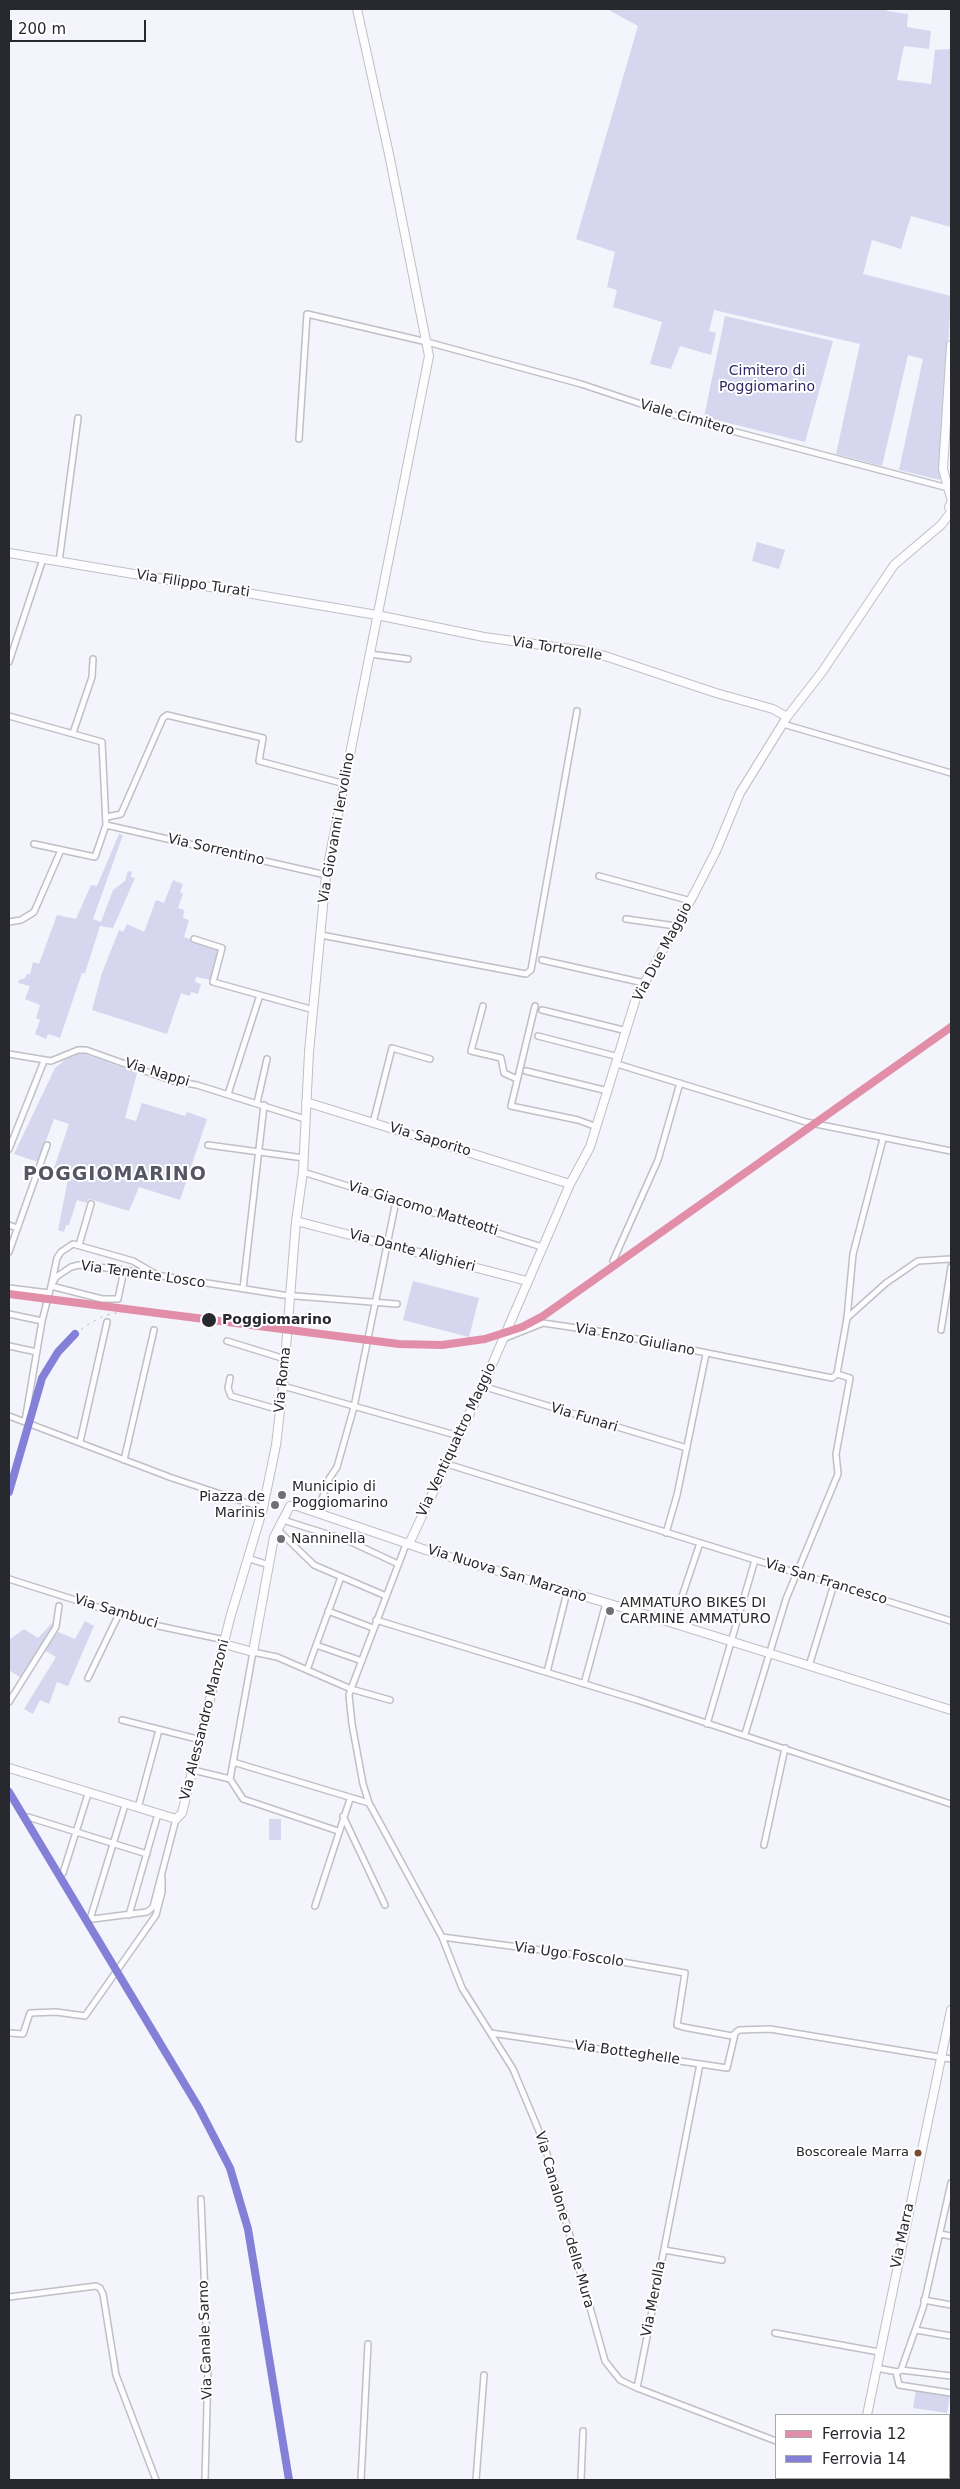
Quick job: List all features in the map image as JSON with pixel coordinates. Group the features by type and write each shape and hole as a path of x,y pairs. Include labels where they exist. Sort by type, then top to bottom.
{"main road":[{"name":"Via Giovanni Iervolino","path":"306,1102 326,875 428,356 428,342 357,9"},
{"path":"951,344 943,469 951,498"},
{"path":"951,503 949,508 951,512"},
{"name":"Via Due Maggio","path":"527,1281 570,1184 590,1147 636,998 716,851 740,793 756,763 822,672 894,565 941,525 951,512"},
{"name":"Via Filippo Turati","path":"9,553 377,615"},
{"name":"Via Tortorelle","path":"377,615 484,637 596,654 716,693 763,706 785,721"},
{"path":"305,1119 306,1102"},
{"name":"Via Saporito","path":"306,1102 570,1184"},
{"name":"Via Roma","path":"263,1508 283,1386 296,1221 303,1172 305,1119"},
{"name":"Via Dante Alighieri","path":"296,1221 527,1281"},
{"name":"Via Ventiquattro Maggio","path":"409,1544 482,1386 527,1281"},
{"name":"Via Nuova San Marzano","path":"253,1652 274,1537 290,1506 297,1506 409,1544 673,1623 951,1710"},
{"name":"Via Alessandro Manzoni","path":"9,1768 88,1794 176,1819 182,1814 247,1558 263,1508"},
{"path":"225,1642 253,1652"},
{"name":"Via Marra","path":"867,2414 951,2010"}],"street":[{"name":"Viale Cimitero","path":"299,439 307,314 428,342 581,384 683,418 948,488"},
{"path":"58,562 78,418"},
{"path":"9,662 43,559"},
{"path":"370,654 408,660"},
{"path":"73,733 92,677 93,659"},
{"path":"321,935 526,974 531,970 577,711"},
{"path":"107,816 121,814 160,726 167,715 263,738 259,761 345,784"},
{"path":"9,716 102,742 107,816 96,858 34,844"},
{"path":"785,721 951,773"},
{"name":"Via Sorrentino","path":"106,825 326,875"},
{"path":"9,922 21,920 34,912 61,850"},
{"path":"599,876 690,901"},
{"path":"626,919 676,926"},
{"path":"194,939 222,948 212,982 314,1010"},
{"path":"542,960 644,983"},
{"path":"228,1094 260,995"},
{"path":"483,1006 471,1051 502,1058 504,1073 517,1079"},
{"path":"535,1006 510,1106 578,1120 597,1127"},
{"path":"542,1010 627,1031"},
{"path":"538,1036 618,1060 723,1098 806,1122 883,1139 951,1151"},
{"path":"373,1122 392,1048 430,1059"},
{"name":"Via Nappi","path":"9,1054 51,1061 78,1050 86,1050 173,1081 197,1085 305,1119"},
{"path":"257,1103 267,1058"},
{"path":"9,1149 44,1061"},
{"path":"526,1070 608,1091"},
{"path":"612,1261 658,1160 680,1083"},
{"path":"243,1289 264,1105"},
{"path":"706,1354 832,1378 837,1374 847,1318 853,1254 883,1139"},
{"path":"9,1252 47,1145"},
{"path":"208,1145 258,1150 304,1158"},
{"name":"Via Giacomo Matteotti","path":"303,1172 542,1246"},
{"path":"317,1513 329,1479 337,1467 354,1407 396,1201"},
{"path":"79,1245 91,1204"},
{"path":"9,1225 17,1228"},
{"path":"25,1422 42,1321 57,1258 61,1252 69,1245 79,1245 133,1261 160,1276"},
{"path":"847,1318 886,1283 918,1261 951,1259"},
{"name":"Via Tenente Losco","path":"51,1286 63,1271 79,1265 124,1270 291,1296 397,1304"},
{"path":"940,1330 951,1266"},
{"path":"51,1286 102,1299 118,1299 124,1270"},
{"path":"9,1288 49,1294"},
{"path":"9,1314 42,1321"},
{"path":"80,1442 107,1322"},
{"name":"Via Enzo Giuliano","path":"502,1339 543,1323 597,1331 706,1354 687,1448 666,1533"},
{"path":"124,1460 154,1330"},
{"path":"227,1340 285,1358"},
{"path":"9,1346 37,1352"},
{"path":"744,1734 796,1573 838,1474 836,1454 850,1378 837,1374"},
{"path":"230,1378 228,1388 231,1396 280,1410"},
{"path":"283,1386 459,1436"},
{"name":"Via Funari","path":"482,1386 687,1448"},
{"path":"9,1416 237,1501 263,1508"},
{"path":"447,1464 666,1533"},
{"path":"283,1520 349,1541 398,1564"},
{"path":"278,1530 314,1565 386,1596"},
{"name":"Via San Francesco","path":"666,1533 951,1621"},
{"path":"673,1623 700,1543"},
{"path":"409,1544 405,1547 398,1564 349,1695 352,1724 369,1804 442,1937"},
{"path":"247,1558 269,1565"},
{"path":"707,1724 755,1560"},
{"path":"307,1670 341,1577"},
{"name":"Via Sambuci","path":"9,1579 154,1625 225,1642"},
{"path":"810,1666 834,1584"},
{"path":"547,1672 568,1592"},
{"path":"584,1684 606,1603"},
{"path":"9,1702 56,1627 59,1606"},
{"path":"328,1611 374,1628"},
{"path":"88,1678 120,1614"},
{"path":"376,1620 744,1734 951,1804"},
{"path":"316,1644 362,1662"},
{"path":"338,1831 243,1799 230,1779 253,1652 277,1657 351,1688 390,1700"},
{"path":"122,1720 201,1740"},
{"path":"138,1808 159,1730"},
{"path":"764,1845 786,1748"},
{"path":"233,1762 369,1804"},
{"path":"193,1770 230,1779"},
{"path":"62,1873 88,1794"},
{"path":"314,1906 350,1799"},
{"path":"125,1804 91,1916 93,1920 147,1912 153,1907 176,1819"},
{"path":"129,1915 158,1814"},
{"path":"343,1816 385,1905"},
{"path":"28,1817 147,1854"},
{"path":"9,2033 23,2034 30,2013 56,2012 85,2016 156,1915 162,1892 161,1876"},
{"name":"Via Canalone o delle Mura","path":"442,1937 462,1988 513,2069 544,2143 605,2361 620,2380 637,2388"},
{"name":"Via Ugo Foscolo","path":"442,1937 594,1957 685,1973 677,2025 732,2036 739,2030 770,2029 951,2058"},
{"name":"Via Botteghelle","path":"491,2033 726,2068 736,2033"},
{"name":"Via Merolla","path":"637,2388 700,2064"},
{"path":"951,2183 916,2330 898,2371 899,2385 951,2393"},
{"name":"Via Canale Sarno","path":"201,2199 208,2368 205,2480"},
{"path":"940,2234 951,2236"},
{"path":"664,2250 722,2260"},
{"path":"9,2297 96,2286 100,2288 103,2294 116,2375 156,2480"},
{"path":"924,2300 951,2305"},
{"path":"916,2330 951,2336"},
{"path":"775,2332 879,2352"},
{"path":"361,2480 368,2344"},
{"path":"876,2368 951,2376"},
{"path":"476,2480 484,2375"},
{"path":"637,2388 775,2441"},
{"path":"581,2480 583,2431"}],"green space":[{"path":"607,9 887,9 887,11 908,14 907,27 931,31 929,49 904,46 897,80 931,84 935,50 951,49 951,227 911,216 901,249 872,240 863,274 951,296 940,480 899,470 923,359 908,355 882,466 836,454 860,344 714,310 709,331 716,333 711,355 680,346 671,369 650,364 662,322 613,307 617,290 607,287 615,252 576,239 638,26"},
{"name":"Cimitero di Poggiomarino","path":"725,316 833,341 805,442 704,417"},
{"path":"757,542 785,550 779,569 752,561"},
{"path":"119,834 123,835 93,919 101,922 113,890 125,881 128,871 132,872 131,877 135,878 113,928 100,926 85,973 82,973 60,1038 48,1034 46,1039 35,1034 40,1020 36,1018 40,1005 25,999 30,986 18,983 19,980 30,974 33,962 39,964 57,915 76,919 91,885 97,886"},
{"path":"173,880 183,884 180,892 183,894 178,908 184,910 183,918 189,920 184,937 220,950 211,980 196,977 195,982 201,984 198,994 191,992 190,996 181,993 167,1034 92,1010 102,973 119,930 123,932 127,924 144,932 156,900 164,903"},
{"path":"82,1053 137,1073 125,1118 136,1121 142,1103 185,1116 187,1112 207,1119 180,1200 139,1187 129,1211 89,1199 87,1203 77,1200 69,1225 66,1225 64,1232 58,1230 69,1174 54,1168 69,1124 54,1119 38,1162 14,1154 55,1068 67,1058"},
{"path":"413,1281 479,1298 469,1337 403,1320"},
{"path":"54,1621 57,1623 51,1634 54,1637 58,1632 75,1639 85,1621 94,1626 68,1686 57,1682 49,1704 40,1700 33,1714 24,1709 56,1657 42,1649 21,1678 9,1670 9,1640 24,1629 38,1638"},
{"path":"269,1819 281,1819 281,1840 269,1840"},
{"path":"916,2390 950,2395 947,2413 913,2408"}],"railway":[{"path":"75,1334 106,1315 122,1312 156,1312"}],"rail line":[{"name":"12","path":"9,1294 399,1344 442,1345 485,1339 522,1327 543,1316 951,1027"},
{"name":"14","path":"9,1492 42,1378 58,1352 75,1334"},
{"name":"14","path":"9,1792 199,2108 230,2168 248,2229 289,2480"}],"place":[{"name":"Poggiomarino","path":"209,1320"},
{"name":"Municipio di Poggiomarino","path":"282,1495"},
{"name":"Piazza de Marinis","path":"275,1505"},
{"name":"Nanninella","path":"281,1539"},
{"name":"AMMATURO BIKES DI CARMINE AMMATURO","path":"610,1611"},
{"name":"Boscoreale Marra","path":"918,2153"}],"district":[{"name":"POGGIOMARINO","path":"115,1175"}]}
